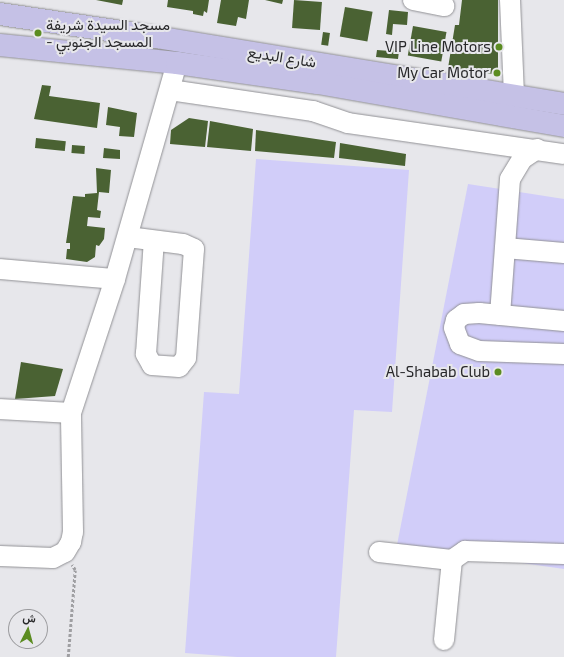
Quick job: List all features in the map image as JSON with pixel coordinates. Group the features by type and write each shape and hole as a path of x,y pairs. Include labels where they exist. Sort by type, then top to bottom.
{"main road":[{"path":"0,6 22,16"},
{"name":"شارع البديع","path":"0,14 22,16 564,104"},
{"name":"شارع البديع","path":"0,44 177,63 318,83 564,126"}],"street":[{"path":"413,0 444,6"},
{"path":"510,0 514,95"},
{"path":"0,556 39,559 54,558 65,552 73,532 71,413 128,238 177,63"},
{"path":"170,90 313,112 348,123 564,154"},
{"path":"500,315 510,179 522,159 537,149"},
{"path":"128,238 154,241 190,246 195,253 186,358 179,367 152,365 146,354 154,241"},
{"path":"505,248 564,253"},
{"path":"0,269 115,279"},
{"path":"564,321 500,315 464,314 456,320 454,328 455,337 460,344 480,351 564,354"},
{"path":"0,409 71,413"},
{"path":"379,552 452,560 466,551 564,554"},
{"path":"444,640 452,560"}],"path":[{"path":"65,552 75,570 68,657"}],"shaded area":[{"path":"256,159 409,170 392,412 354,410 336,657 237,657 185,653 204,392 239,394"},
{"name":"Al-Shabab Club","path":"468,184 564,199 564,569 397,545"}],"building":[{"path":"96,0 123,0 122,5"},
{"path":"168,0 209,0 207,13 204,11 203,16 193,14 193,11 167,7"},
{"path":"221,0 249,0 246,19 238,17 236,26 217,23"},
{"path":"265,0 283,0 282,4"},
{"path":"294,0 322,2 320,30 292,28"},
{"path":"462,0 498,0 498,70 494,74 448,68 455,25 459,25"},
{"path":"345,7 373,12 367,41 340,37"},
{"path":"389,10 408,12 407,25 393,24 392,35 386,34"},
{"path":"413,26 446,32 441,61 408,56"},
{"path":"323,32 330,33 328,46 321,45"},
{"path":"391,42 400,43 398,59 376,57 377,50 390,51"},
{"path":"42,85 51,86 49,96 100,103 97,128 34,119"},
{"path":"108,107 137,113 134,137 119,136 120,127 106,125"},
{"path":"189,118 208,121 205,147 170,144 171,130"},
{"path":"210,121 253,129 251,151 207,147"},
{"path":"256,130 336,142 334,158 255,151"},
{"path":"36,138 66,141 65,151 35,148"},
{"path":"340,143 406,154 405,166 339,158"},
{"path":"72,145 85,146 84,154 71,153"},
{"path":"104,148 120,150 120,159 103,158"},
{"path":"96,168 111,170 109,193 99,192 97,210 101,211 100,218 88,217 87,226 105,228 104,239 99,246 96,245 95,257 87,262 66,259 67,249 70,249 70,243 66,243 73,196 85,197 85,194 97,193"},
{"path":"21,362 63,369 55,396 15,399"}],"place":[{"name":"مسجد السيدة شريفة - المسجد الجنوبي","path":"38,33"},
{"name":"VIP Line Motors","path":"499,47"},
{"name":"My Car Motor","path":"497,73"},
{"name":"Al-Shabab Club","path":"498,372"}]}
